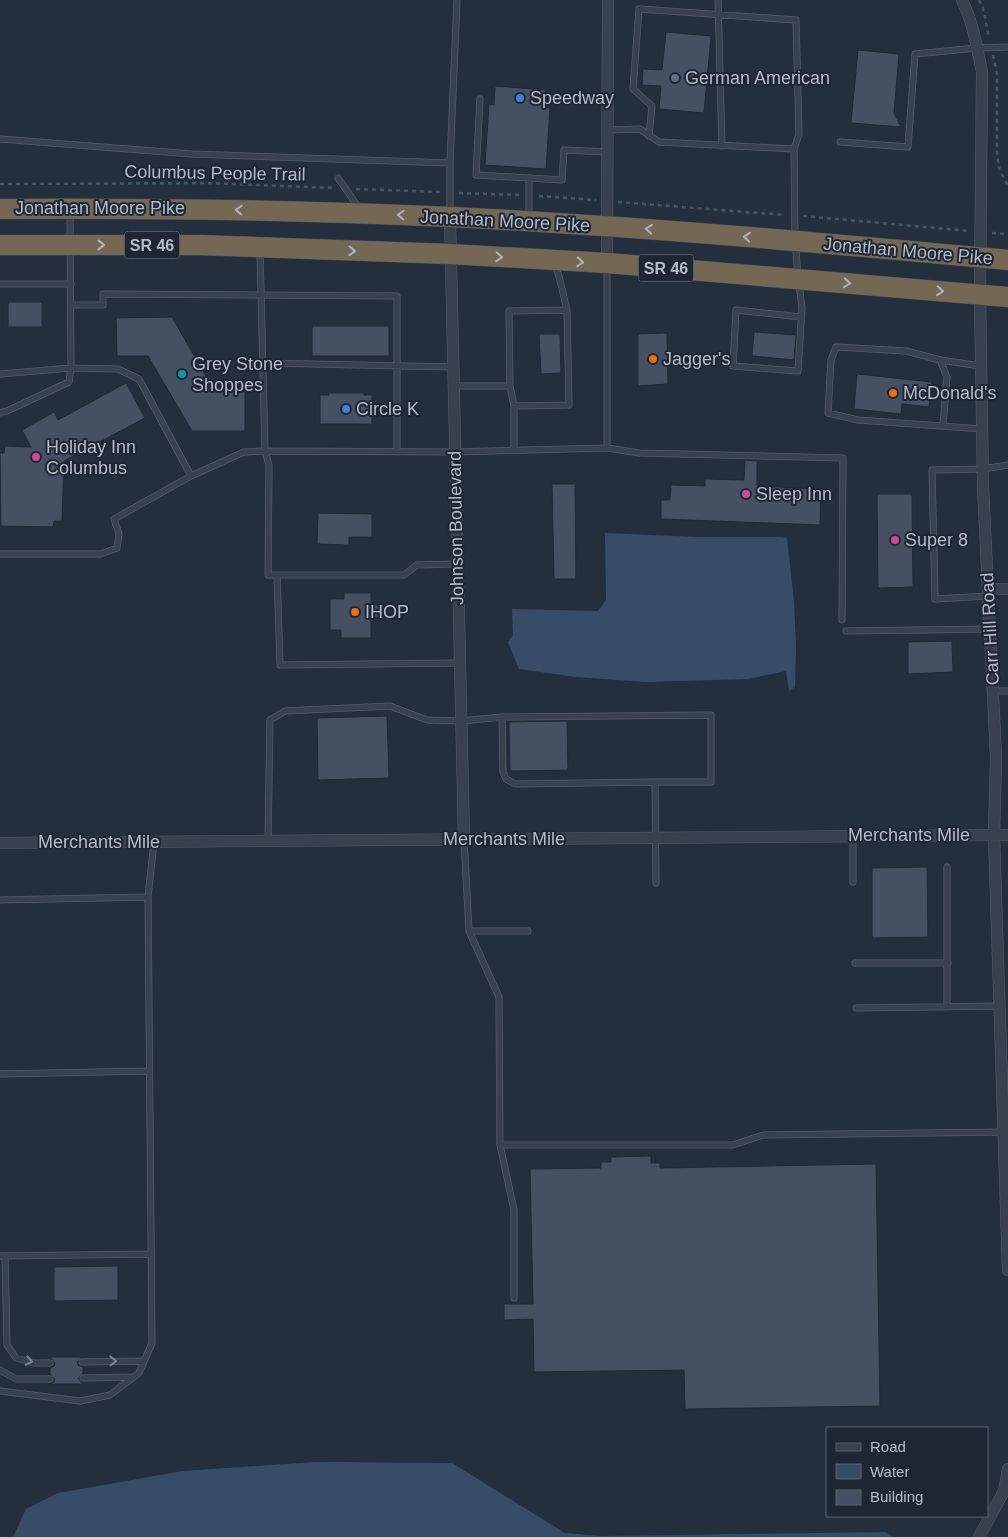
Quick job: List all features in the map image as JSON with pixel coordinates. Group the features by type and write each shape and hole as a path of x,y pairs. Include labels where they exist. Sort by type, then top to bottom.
{"highway":[{"name":"Jonathan Moore Pike","path":"0,209 201,208 450,217 608,226 1008,260"},
{"name":"Jonathan Moore Pike","path":"0,245 199,245 450,254 607,263 1008,297"}],"street":[{"path":"607,263 608,0"},
{"name":"Carr Hill Road","path":"962,0 977,48 982,72 980,258 982,429 996,756 994,835 999,1006 1006,1132 1008,1270"},
{"name":"Johnson Boulevard","path":"450,217 464,839"},
{"path":"988,593 1008,589"},
{"name":"Merchants Mile","path":"0,843 1008,835"},
{"path":"979,1537 1004,1491 1008,1469"}],"lane":[{"path":"450,217 450,164 457,0"},
{"path":"718,0 722,146"},
{"path":"649,136 652,106 633,89 639,9 796,20 799,134 794,149 796,241 801,317 798,371 733,366 736,310 801,317"},
{"path":"840,142 908,148 915,54 1008,47"},
{"path":"480,100 476,175 562,180 564,150 608,152"},
{"path":"608,130 640,129 659,142 794,149"},
{"path":"0,139 192,154 450,164"},
{"path":"338,178 363,214"},
{"path":"529,178 529,222"},
{"path":"0,413 70,382 70,208"},
{"path":"260,247 265,451 269,465 268,575 404,575 417,564 457,564"},
{"path":"514,406 569,405 567,310 559,276 552,260"},
{"path":"607,263 607,448"},
{"path":"0,284 70,284"},
{"path":"70,305 103,305 103,294 397,296 397,452"},
{"path":"514,450 514,406 510,386 509,311 567,310"},
{"path":"981,366 940,360 906,351 836,347 831,360 828,413 858,420 982,429"},
{"path":"940,360 946,378 943,426"},
{"path":"263,363 453,366"},
{"path":"0,374 70,368 118,369 139,379 191,476"},
{"path":"453,386 510,386"},
{"path":"0,554 101,554 117,548 120,534 114,519 191,476 244,452 455,452 607,448 639,453 843,458 842,620"},
{"path":"988,593 935,599 932,470 983,469 1008,465"},
{"path":"277,575 280,665 460,663"},
{"path":"846,631 990,628"},
{"path":"993,691 1008,691"},
{"path":"268,840 270,720 284,711 390,706 427,720 461,721 502,717 711,715 711,782 515,784 506,779 503,772 502,717"},
{"path":"655,782 656,883"},
{"path":"853,836 853,882"},
{"path":"464,839 469,931 499,997 500,1145 514,1210 514,1298"},
{"path":"0,1391 80,1401 110,1395 139,1373 152,1343 148,897 154,842"},
{"path":"947,867 947,1007"},
{"path":"0,900 148,897"},
{"path":"469,931 528,931"},
{"path":"855,963 948,963"},
{"path":"856,1008 999,1006"},
{"path":"0,1074 149,1071"},
{"path":"500,1145 732,1145 763,1135 1006,1132"},
{"path":"50,1363 34,1363 16,1358 7,1345 3,1256 151,1254"},
{"path":"82,1362 144,1361"},
{"path":"0,1370 16,1379 50,1379"},
{"path":"83,1378 134,1377"}],"path":[{"name":"Columbus People Trail","path":"0,184 207,183 430,191"},
{"path":"466,193 514,195"},
{"path":"542,196 589,199"},
{"path":"624,202 785,215"},
{"path":"804,216 950,228"},
{"path":"1002,235 1008,234"}],"water":[{"path":"605,533 787,538 794,602 795,687 789,691 786,671 748,679 646,682 576,677 519,669 508,642 513,635 512,609 598,611 606,600"},
{"path":"315,1462 452,1463 565,1533 600,1536 886,1532 893,1537 13,1537 26,1509 58,1493 183,1471"}],"building":[{"name":"German American","path":"666,32 711,36 704,113 659,109 661,86 642,85 643,69 662,70"},
{"path":"858,50 899,54 894,113 901,127 851,123"},
{"name":"Speedway","path":"495,86 546,90 545,107 550,108 546,169 485,165 489,104 494,105"},
{"path":"8,302 42,302 42,327 8,327"},
{"name":"Grey Stone Shoppes","path":"172,317 215,392 245,392 245,431 192,431 148,356 117,356 116,318"},
{"name":"Circle K","path":"312,326 389,326 389,356 312,356"},
{"path":"754,332 796,335 794,360 752,356"},
{"name":"Jagger's","path":"667,333 668,384 638,386 638,334"},
{"path":"539,334 560,334 561,373 541,374"},
{"name":"McDonald's","path":"857,374 932,382 929,407 902,404 901,414 854,409"},
{"name":"Holiday Inn Columbus","path":"126,383 145,418 64,461 62,521 54,521 53,527 1,526 0,453 4,453 5,446 31,447 22,430 54,412 58,420"},
{"name":"Circle K","path":"328,393 364,393 364,395 372,395 372,424 320,424 320,395 329,395"},
{"name":"Sleep Inn","path":"745,460 757,461 757,486 821,489 820,525 661,519 661,500 670,500 671,485 705,486 705,479 744,480"},
{"path":"552,484 575,484 576,579 554,579"},
{"name":"Super 8","path":"877,494 912,494 913,587 878,588"},
{"path":"318,513 372,514 372,537 349,537 349,545 317,544"},
{"name":"IHOP","path":"344,593 371,593 371,605 379,605 379,618 371,618 371,638 341,638 341,630 330,630 330,599 344,599"},
{"path":"952,641 953,672 908,674 908,642"},
{"path":"387,716 389,778 318,780 317,718"},
{"path":"567,721 568,770 510,771 509,722"},
{"path":"927,867 928,937 872,938 872,868"},
{"path":"651,1156 651,1163 660,1163 660,1168 876,1164 880,1406 685,1409 684,1370 534,1372 533,1319 504,1320 504,1304 533,1304 530,1169 601,1168 601,1162 611,1162 611,1157"},
{"path":"118,1266 118,1300 54,1301 54,1267"},
{"path":"50,1357 82,1357 77,1362 78,1365 83,1367 83,1373 78,1378 83,1384 50,1384 55,1379 50,1374 50,1368 55,1363"}],"place":[{"name":"German American","path":"675,78"},
{"name":"Speedway","path":"520,98"},
{"name":"Jagger's","path":"653,359"},
{"name":"Grey Stone Shoppes","path":"182,374"},
{"name":"McDonald's","path":"893,393"},
{"name":"Circle K","path":"346,409"},
{"name":"Holiday Inn Columbus","path":"36,457"},
{"name":"Sleep Inn","path":"746,494"},
{"name":"Super 8","path":"895,540"},
{"name":"IHOP","path":"355,612"}]}
